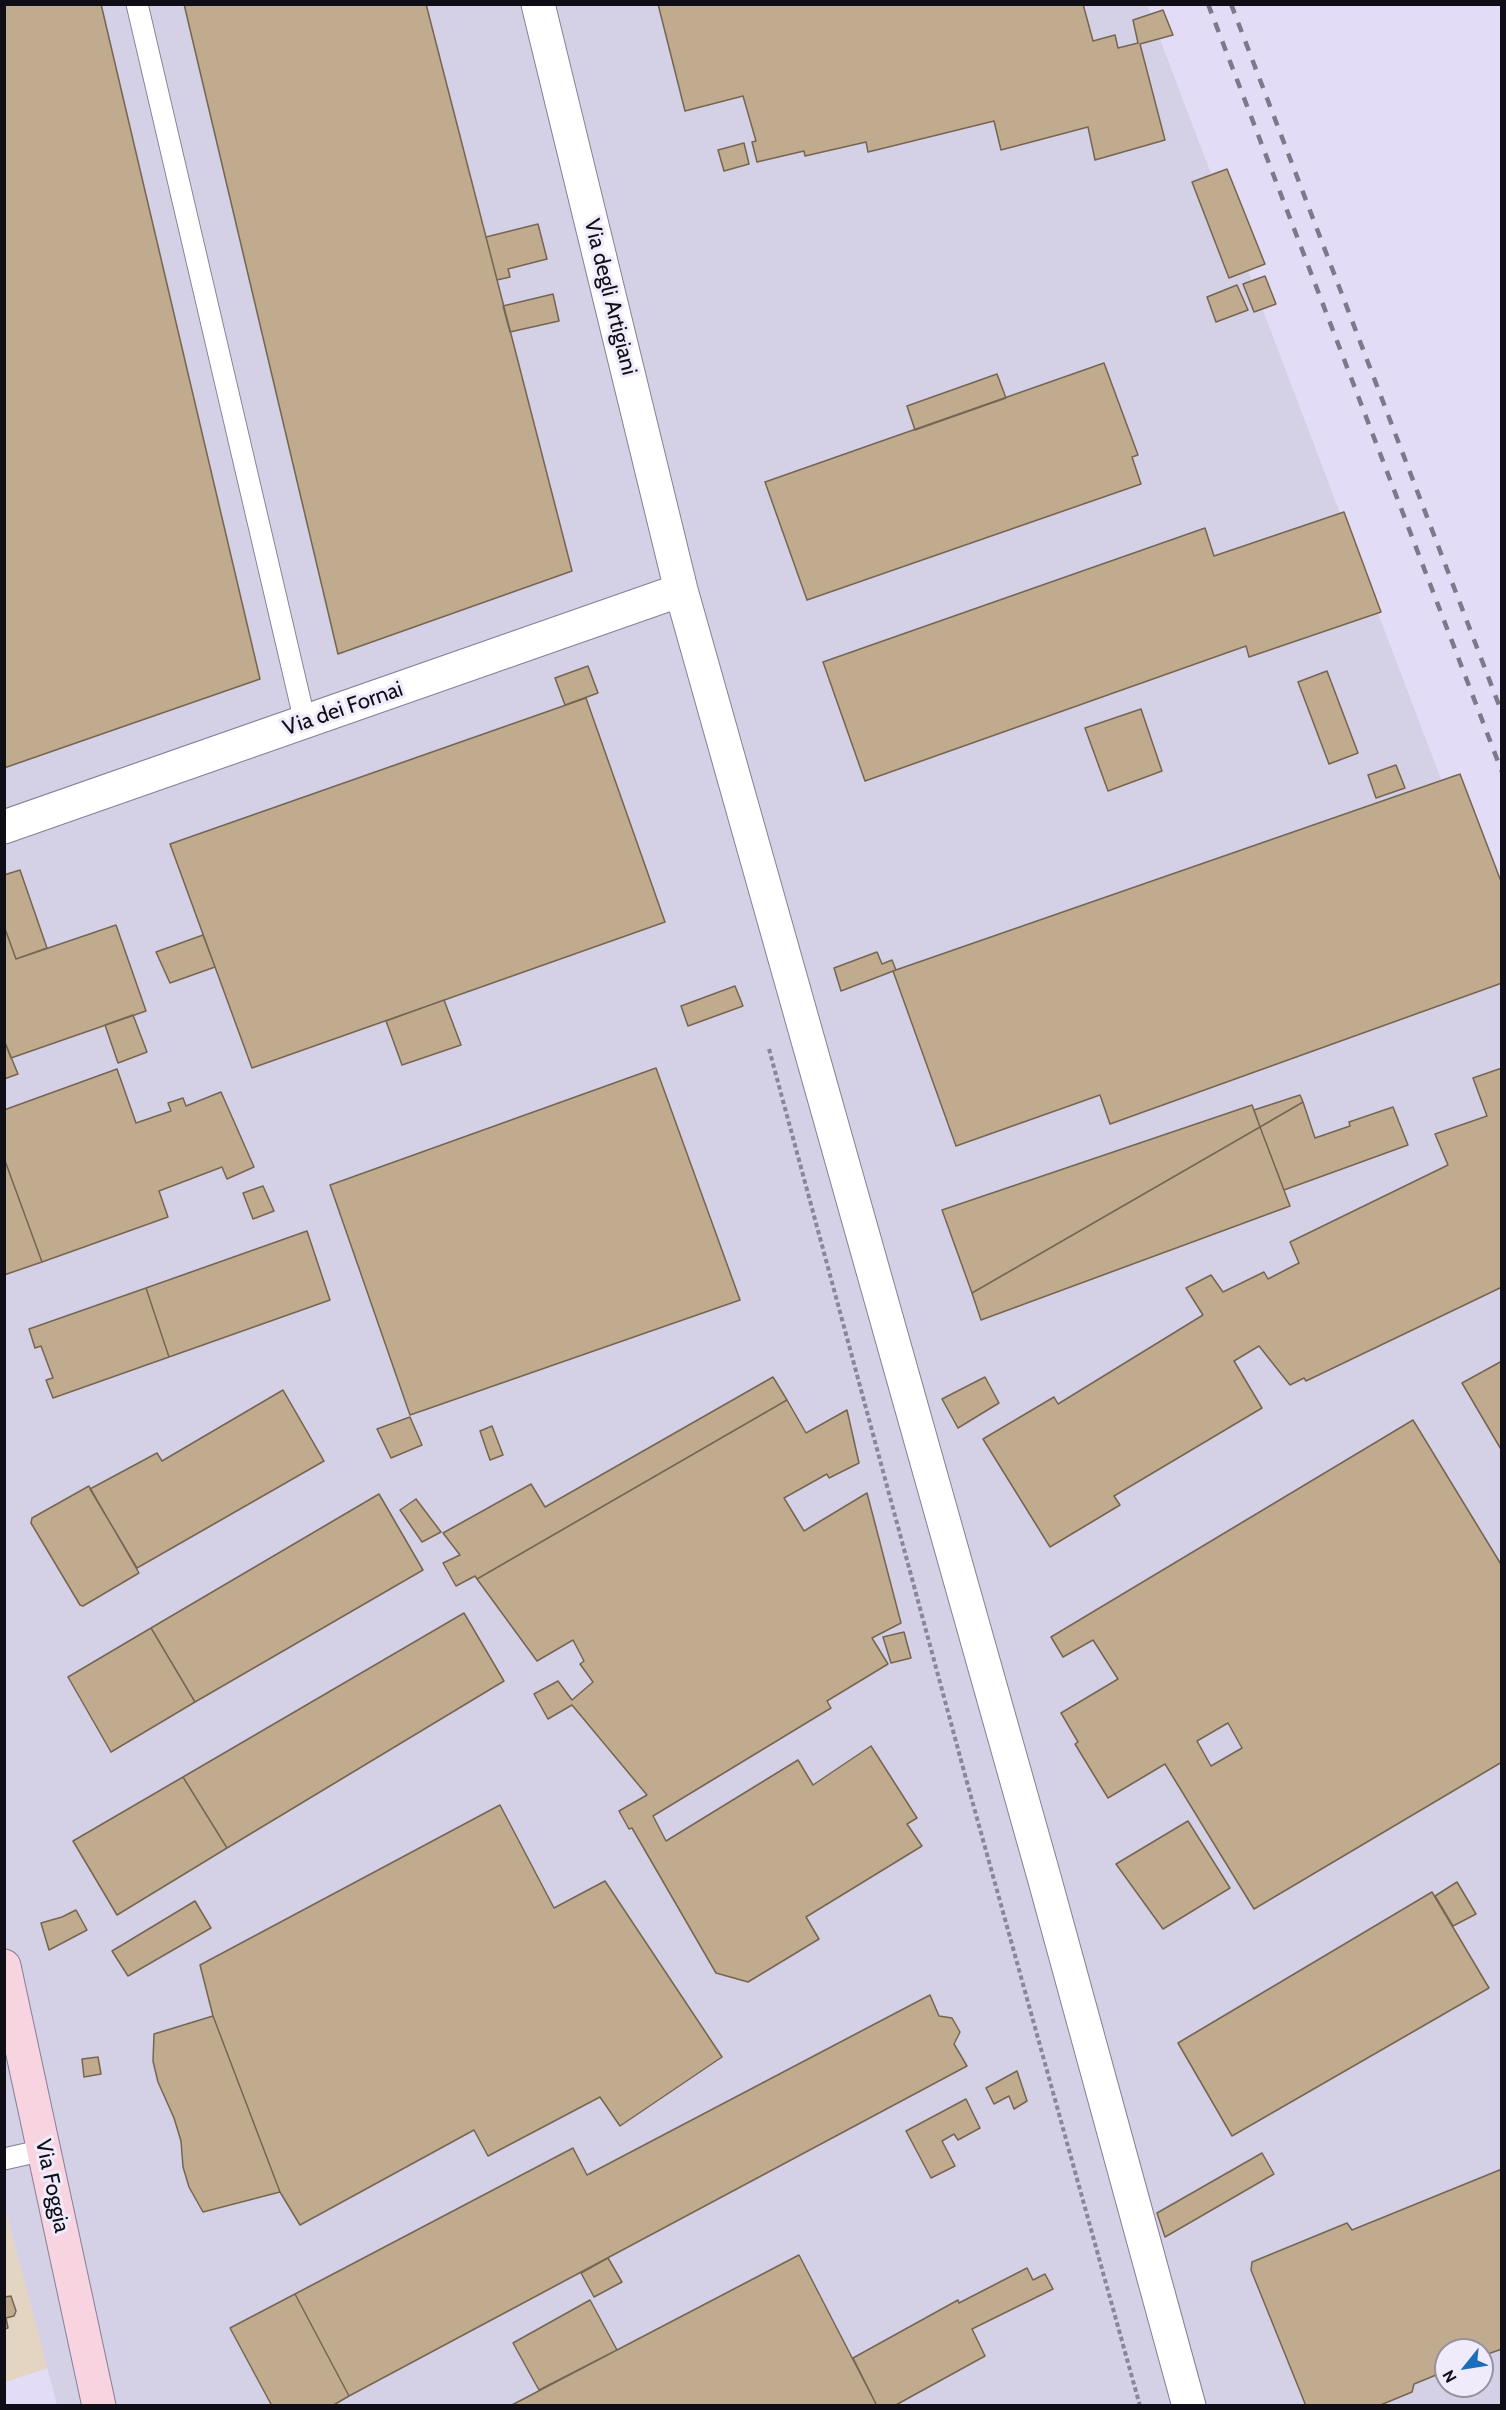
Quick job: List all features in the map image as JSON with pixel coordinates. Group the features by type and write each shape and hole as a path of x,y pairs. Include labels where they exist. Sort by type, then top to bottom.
{"main road":[{"name":"Via Foggia","path":"4,1966 13,2050 44,2150 99,2406"}],"street":[{"name":"Via degli Artigiani","path":"538,4 681,590 1044,1876 1189,2406"},
{"name":"Via dei Fornai","path":"4,827 681,590"}],"lane":[{"path":"137,4 305,722"},
{"path":"4,2160 44,2150"}],"shaded area":[{"path":"4,5 1147,5 1501,937 1501,2405 57,2405 4,2204"},
{"path":"4,2204 48,2368 5,2382 4,2382"}],"building":[{"path":"4,4 101,4 260,679 4,768"},
{"path":"184,4 426,4 572,571 338,654"},
{"path":"658,4 1083,4 1093,41 1115,35 1118,48 1138,43 1133,20 1163,10 1173,35 1140,44 1165,140 1095,160 1088,127 1001,150 994,121 868,152 866,142 805,156 804,151 757,162 752,142 756,141 743,96 685,111"},
{"path":"744,143 749,164 724,171 718,150"},
{"path":"1227,169 1265,264 1229,278 1192,182"},
{"path":"538,224 547,259 508,269 510,277 497,280 486,237"},
{"path":"1265,276 1276,304 1254,312 1243,284"},
{"path":"1237,285 1248,310 1216,322 1207,297"},
{"path":"553,294 559,321 510,332 503,306"},
{"path":"1104,363 1138,455 1132,457 1141,484 807,600 765,482"},
{"path":"997,374 1006,398 915,430 907,406"},
{"path":"1344,512 1381,612 1249,657 1246,646 865,781 823,662 1205,528 1214,556"},
{"path":"588,666 598,693 565,705 555,678"},
{"path":"1327,671 1358,753 1329,764 1298,682"},
{"path":"586,698 665,922 252,1068 170,844"},
{"path":"1141,709 1162,771 1108,791 1085,728"},
{"path":"1396,765 1405,788 1376,798 1368,775"},
{"path":"1460,774 1502,884 1502,983 1110,1124 1100,1095 956,1146 893,971"},
{"path":"20,870 47,948 16,959 4,926 4,875"},
{"path":"116,925 146,1011 11,1058 4,1040 4,926 16,959"},
{"path":"203,935 215,967 170,983 156,952"},
{"path":"877,952 882,964 892,960 896,970 841,991 834,968"},
{"path":"735,986 743,1006 688,1026 681,1006"},
{"path":"444,1000 461,1045 402,1065 386,1021"},
{"path":"133,1015 147,1052 118,1063 105,1025"},
{"path":"4,1040 18,1074 4,1079"},
{"path":"656,1068 740,1300 410,1415 330,1185"},
{"path":"1502,1068 1502,1287 1306,1381 1304,1378 1290,1385 1259,1346 1234,1361 1262,1408 1114,1496 1120,1505 1050,1547 983,1439 1054,1397 1058,1404 1203,1315 1186,1288 1211,1275 1223,1292 1264,1272 1268,1279 1299,1263 1290,1242 1448,1165 1435,1134 1487,1116 1473,1078"},
{"path":"117,1069 136,1123 171,1111 168,1103 183,1098 186,1106 221,1092 254,1167 227,1179 222,1167 159,1191 168,1217 42,1262 4,1158 4,1110"},
{"path":"1300,1095 1303,1102 1260,1127 1254,1110"},
{"path":"1303,1102 1315,1138 1350,1126 1349,1122 1393,1107 1408,1145 1284,1190 1260,1127"},
{"path":"1252,1105 1260,1127 972,1293 942,1210"},
{"path":"1260,1127 1290,1206 981,1320 972,1293"},
{"path":"4,1158 42,1262 4,1275"},
{"path":"263,1186 274,1211 253,1219 243,1193"},
{"path":"307,1231 330,1300 169,1357 146,1288"},
{"path":"146,1288 169,1357 53,1398 46,1380 53,1378 41,1346 35,1348 29,1329"},
{"path":"1502,1361 1502,1451 1462,1383"},
{"path":"773,1377 787,1400 477,1579 475,1576 456,1586 443,1563 460,1555 443,1533 531,1484 545,1507"},
{"path":"985,1377 999,1403 958,1428 942,1399"},
{"path":"283,1390 324,1461 137,1568 90,1489 157,1453 162,1461"},
{"path":"787,1400 806,1433 847,1410 859,1463 829,1478 827,1474 784,1498 804,1531 867,1493 901,1623 872,1638 888,1664 827,1701 831,1708 653,1816 666,1841 798,1760 813,1785 871,1746 917,1818 907,1824 922,1846 806,1917 819,1939 748,1982 716,1973 632,1828 629,1829 619,1811 647,1795 572,1705 548,1719 534,1694 558,1681 572,1700 593,1682 580,1664 584,1661 573,1640 537,1661 477,1579"},
{"path":"410,1417 422,1445 391,1458 377,1429"},
{"path":"1413,1420 1502,1566 1502,1762 1254,1909 1165,1764 1108,1798 1075,1744 1078,1742 1061,1713 1118,1679 1093,1640 1063,1657 1051,1637","holes":["1228,1723 1242,1748 1211,1766 1197,1741"]},
{"path":"492,1426 503,1455 490,1460 480,1431"},
{"path":"89,1486 139,1573 83,1606 80,1605 31,1523 32,1518"},
{"path":"379,1494 423,1570 195,1702 151,1628"},
{"path":"416,1499 441,1532 422,1542 400,1510"},
{"path":"464,1613 504,1681 227,1848 183,1777"},
{"path":"151,1628 195,1702 111,1752 68,1677"},
{"path":"904,1632 911,1658 891,1663 883,1637"},
{"path":"183,1777 227,1848 117,1915 73,1841"},
{"path":"500,1805 554,1908 605,1881 722,2057 620,2126 600,2097 488,2156 474,2130 300,2225 280,2192 213,2016 200,1965"},
{"path":"1188,1821 1230,1888 1163,1929 1116,1864"},
{"path":"1457,1882 1476,1914 1453,1926 1435,1896"},
{"path":"1432,1892 1489,1988 1232,2136 1178,2043"},
{"path":"195,1901 211,1928 128,1976 112,1951"},
{"path":"76,1910 87,1930 49,1950 41,1923"},
{"path":"930,1995 939,2016 952,2018 960,2032 954,2044 967,2066 349,2396 295,2294 573,2148 587,2175"},
{"path":"213,2016 280,2192 203,2212 189,2187 183,2167 181,2141 174,2118 158,2082 153,2061 154,2034"},
{"path":"98,2057 101,2074 84,2077 82,2059"},
{"path":"1017,2071 1027,2101 1014,2109 1009,2096 994,2104 986,2088"},
{"path":"966,2099 980,2128 958,2140 954,2134 942,2141 955,2166 931,2178 906,2131"},
{"path":"1262,2153 1274,2174 1165,2237 1157,2213"},
{"path":"1502,2169 1502,2349 1494,2352 1494,2338 1434,2338 1434,2376 1414,2384 1412,2392 1378,2406 1306,2406 1251,2270 1252,2262 1347,2223 1352,2230"},
{"path":"799,2255 877,2406 510,2406 617,2350"},
{"path":"608,2258 622,2282 594,2297 581,2273"},
{"path":"1027,2268 1033,2280 1045,2274 1053,2289 972,2329 985,2356 894,2406 877,2406 853,2358 958,2300 959,2303"},
{"path":"295,2294 349,2396 332,2406 272,2406 230,2328"},
{"path":"11,2296 16,2311 14,2316 6,2318 8,2328 4,2329 4,2297"},
{"path":"590,2300 617,2350 539,2390 513,2343"}],"railway":[{"path":"1208,4 1502,772"},
{"path":"1231,4 1502,713"}]}
